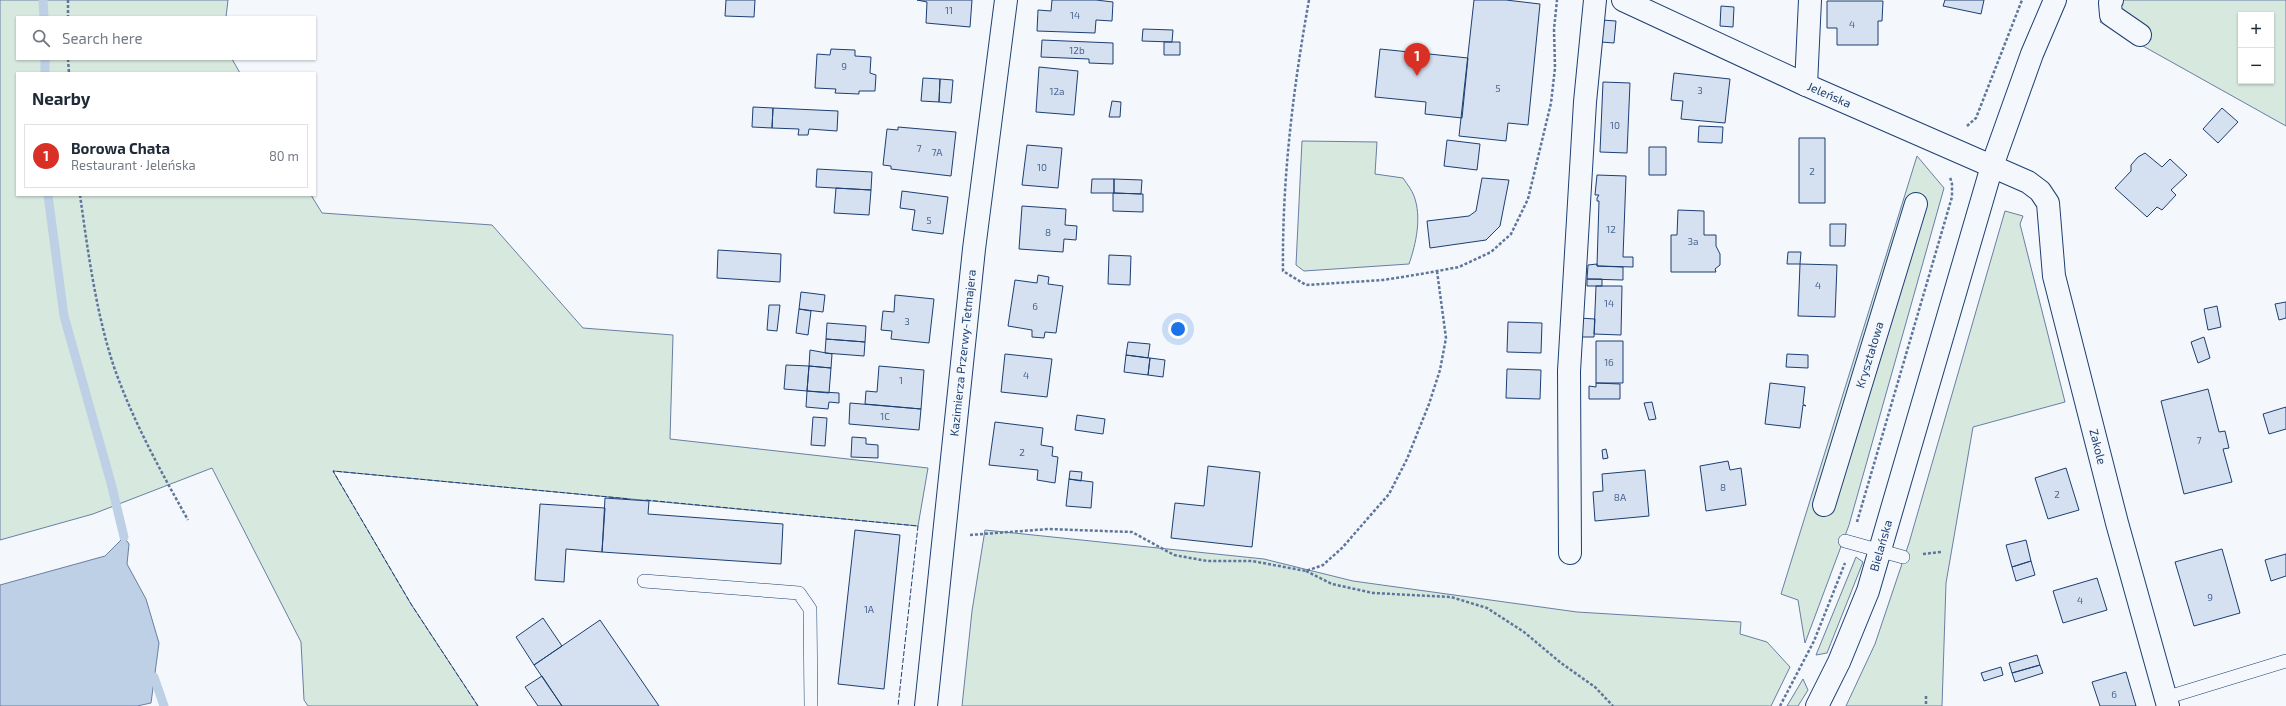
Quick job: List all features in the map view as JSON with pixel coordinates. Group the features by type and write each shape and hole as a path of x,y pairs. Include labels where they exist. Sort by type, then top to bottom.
{"street":[{"name":"Kazimierza Przerwy-Tetmajera","path":"926,706 974,249 1006,0"},
{"path":"1570,553 1569,371 1585,102 1595,0"},
{"name":"Jeleńska","path":"1622,0 1656,7 1806,84 2028,182 2037,188"},
{"path":"1806,84 1810,0"},
{"name":"Bielańska","path":"1817,706 1854,630 1881,552 1992,166 2032,54 2056,0"},
{"path":"2112,0 2110,3 2111,16 2140,35"},
{"name":"Zakole","path":"2037,188 2048,203 2054,276 2166,702"},
{"name":"Kryształowa","path":"1824,505 1916,204"}],"lane":[{"path":"1848,542 1903,557"},
{"path":"644,581 799,593 810,609 811,706"},
{"path":"2166,702 2286,661"}],"path":[{"path":"68,0 68,16"},
{"path":"1309,0 1294,81 1282,231 1283,271 1306,285 1383,280 1459,267 1491,252 1511,234 1528,199 1551,103 1555,68 1554,29 1557,0"},
{"path":"1780,706 1814,642 1839,580 1848,542 1952,197 1952,184 1943,160 1953,135 1971,124 1976,118 2022,0"},
{"path":"68,60 69,72"},
{"path":"80,196 92,279 114,367 146,445 188,520"},
{"path":"1306,571 1323,565 1362,526 1389,494 1407,459 1440,370 1446,338 1436,271"},
{"path":"944,536 983,535 1048,529 1132,532 1174,555 1207,561 1252,560 1306,571 1332,584 1373,592 1451,598 1487,608 1524,632 1561,663 1595,687 1613,706"},
{"path":"1926,696 1926,706"}],"shaded area":[{"path":"0,0 228,0 226,16 16,16 16,60 233,60 239,72 16,72 16,196 312,196 322,213 492,225 583,328 673,335 670,439 928,468 918,526 333,471 411,604 478,706 308,706 304,700 301,642 212,468 93,514 0,540"},
{"path":"2111,0 2286,0 2286,126 2100,22"},
{"path":"1302,141 1377,142 1375,174 1403,178 1414,196 1418,213 1418,221 1414,248 1409,264 1304,271 1296,265"},
{"path":"1917,156 1944,188 1849,525 1805,643 1798,600 1781,594"},
{"path":"2005,211 2023,216 2020,224 2065,402 1973,427 1946,583 1942,706 1846,706 1875,644 1909,543"},
{"path":"985,530 1264,559 1353,581 1577,612 1741,622 1740,634 1767,642 1790,667 1771,706 962,706 972,611"},
{"path":"1856,557 1863,562 1827,653 1816,655"},
{"path":"1803,679 1808,690 1798,706 1787,706"}],"water":[{"path":"124,537 129,544 127,564 146,599 159,643 151,703 137,706 0,706 0,585 105,556"}],"building":[{"path":"726,0 755,0 754,17 725,16"},
{"path":"917,0 972,0 970,27 926,23 927,2"},
{"path":"1052,0 1096,0 1113,2 1112,21 1096,20 1095,33 1037,31 1038,10 1051,11"},
{"path":"1474,0 1506,0 1540,4 1528,125 1508,123 1506,141 1459,136"},
{"path":"1945,0 1984,0 1981,14 1943,6"},
{"path":"1827,1 1883,1 1882,21 1878,21 1878,45 1837,45 1837,28 1827,28"},
{"path":"1721,6 1734,7 1733,27 1720,26"},
{"path":"1602,20 1616,21 1614,43 1601,42"},
{"path":"1143,29 1173,30 1172,42 1142,41"},
{"path":"1042,40 1113,43 1113,64 1089,63 1089,59 1041,57"},
{"path":"1164,42 1180,42 1180,55 1164,55"},
{"path":"831,49 855,50 855,56 871,57 870,73 876,75 875,91 859,91 859,94 835,93 836,89 815,88 817,54 830,55"},
{"path":"1380,49 1468,58 1462,118 1425,114 1426,102 1375,97"},
{"path":"1039,67 1078,71 1074,115 1036,112"},
{"path":"1674,73 1730,79 1725,123 1681,119 1683,101 1671,100"},
{"path":"923,78 940,79 939,102 921,101"},
{"path":"940,79 953,80 951,103 939,102"},
{"path":"1603,82 1630,83 1627,153 1600,152"},
{"path":"1112,101 1121,102 1120,117 1109,117"},
{"path":"753,107 773,108 772,128 752,127"},
{"path":"773,108 838,111 837,131 809,129 808,135 798,135 799,129 772,128"},
{"path":"2222,108 2238,122 2218,143 2203,129"},
{"path":"1699,126 1723,127 1722,143 1698,142"},
{"path":"898,127 956,132 951,176 891,169 891,166 883,165 887,129 898,130"},
{"path":"1799,138 1825,138 1825,203 1799,203"},
{"path":"1447,140 1480,144 1477,170 1444,166"},
{"path":"1027,145 1062,148 1058,188 1022,185"},
{"path":"1649,147 1666,147 1666,175 1649,175"},
{"path":"2145,153 2162,167 2170,159 2187,175 2171,190 2176,195 2162,210 2157,207 2147,217 2115,188 2131,171 2131,165 2138,157"},
{"path":"817,169 872,172 871,190 816,187"},
{"path":"1597,175 1626,176 1623,257 1633,257 1633,267 1597,266 1599,201 1597,201 1597,198 1599,195 1595,195"},
{"path":"1482,178 1509,180 1500,226 1486,240 1430,248 1427,221 1469,216 1476,211"},
{"path":"1092,179 1114,179 1114,193 1091,193"},
{"path":"1114,179 1142,180 1141,194 1114,193"},
{"path":"836,188 871,190 869,215 834,213"},
{"path":"902,191 948,197 943,234 912,230 915,210 900,208"},
{"path":"1113,193 1143,194 1143,212 1113,211"},
{"path":"1022,206 1066,209 1065,225 1077,226 1076,240 1064,239 1063,252 1019,249"},
{"path":"1678,210 1704,211 1704,235 1716,235 1716,246 1720,254 1720,265 1715,269 1716,272 1671,272 1671,235 1677,235"},
{"path":"1830,224 1846,224 1845,246 1830,246"},
{"path":"718,250 781,254 780,282 717,278"},
{"path":"1788,252 1801,252 1800,264 1787,264"},
{"path":"1109,255 1131,256 1130,285 1108,284"},
{"path":"1597,264 1597,266 1623,267 1623,280 1587,279 1588,265"},
{"path":"1800,264 1837,265 1835,317 1798,316"},
{"path":"1038,275 1049,277 1048,284 1063,286 1056,333 1045,332 1044,338 1032,337 1032,330 1008,326 1015,280 1037,283"},
{"path":"1587,279 1602,279 1602,286 1587,286"},
{"path":"1596,286 1622,286 1621,335 1594,334"},
{"path":"801,292 825,295 823,312 799,309"},
{"path":"895,295 934,299 929,343 891,339 892,331 881,330 883,311 894,312"},
{"path":"2286,302 2286,318 2279,320 2275,304"},
{"path":"769,305 780,305 777,331 767,330"},
{"path":"2217,306 2221,327 2208,330 2204,309"},
{"path":"799,309 811,311 808,335 796,333"},
{"path":"1579,318 1595,319 1594,337 1579,337"},
{"path":"1508,322 1542,323 1541,353 1507,352"},
{"path":"827,323 866,326 865,342 826,339"},
{"path":"2204,337 2210,358 2198,363 2191,342"},
{"path":"826,339 865,342 864,356 825,353"},
{"path":"1596,341 1623,341 1623,383 1596,383"},
{"path":"1128,342 1150,344 1148,358 1126,355"},
{"path":"810,350 832,354 831,368 809,366"},
{"path":"1005,354 1052,359 1047,397 1001,392"},
{"path":"1787,354 1808,355 1808,368 1786,367"},
{"path":"1126,355 1150,358 1148,375 1124,372"},
{"path":"1150,358 1165,360 1163,377 1148,375"},
{"path":"786,365 809,366 807,391 784,389"},
{"path":"809,366 831,368 829,393 807,391"},
{"path":"879,366 924,370 921,409 865,404 866,391 877,392"},
{"path":"1507,369 1541,370 1540,399 1506,398"},
{"path":"1596,383 1620,384 1620,399 1589,399 1589,386 1596,387"},
{"path":"1770,383 1805,387 1803,404 1806,406 1803,405 1800,428 1765,424"},
{"path":"2208,389 2219,432 2225,431 2229,448 2223,449 2232,482 2184,494 2161,401"},
{"path":"807,391 839,393 839,403 829,402 828,409 806,407"},
{"path":"1652,402 1656,419 1649,420 1644,403"},
{"path":"850,403 921,409 919,430 849,424"},
{"path":"2286,407 2286,429 2269,434 2263,414"},
{"path":"1077,415 1105,419 1103,434 1075,430"},
{"path":"813,417 827,418 825,446 811,445"},
{"path":"995,422 1043,428 1041,445 1053,447 1052,456 1058,457 1055,483 1037,480 1038,470 989,465"},
{"path":"852,437 866,438 866,444 878,445 878,458 851,457"},
{"path":"1606,449 1608,458 1603,459 1602,450"},
{"path":"1728,461 1730,470 1741,468 1746,505 1706,511 1700,466"},
{"path":"1208,466 1260,472 1252,547 1171,538 1175,503 1204,506"},
{"path":"2066,468 2079,510 2048,519 2035,478"},
{"path":"1645,470 1649,516 1595,521 1593,492 1603,491 1602,474"},
{"path":"1070,471 1082,472 1081,481 1069,479"},
{"path":"1069,479 1093,482 1091,508 1066,506"},
{"path":"605,498 649,501 648,514 783,524 781,564 602,552"},
{"path":"540,504 605,508 602,552 566,549 564,582 535,580"},
{"path":"855,530 900,535 884,689 838,684"},
{"path":"2026,540 2031,561 2012,567 2006,545"},
{"path":"2222,549 2240,613 2194,626 2175,562"},
{"path":"2286,554 2286,576 2271,581 2265,560"},
{"path":"2031,561 2035,575 2016,581 2012,567"},
{"path":"2097,578 2107,610 2063,623 2053,591"},
{"path":"543,618 562,646 534,665 516,637"},
{"path":"600,620 659,706 562,706 534,665"},
{"path":"2037,655 2040,665 2012,673 2009,663"},
{"path":"2040,665 2043,673 2015,682 2012,673"},
{"path":"2001,667 2003,675 1984,681 1981,673"},
{"path":"2126,672 2136,706 2100,706 2092,682"},
{"path":"542,676 562,706 538,706 525,687"}],"waterway":[{"path":"43,0 44,16"},
{"path":"45,60 45,72"},
{"path":"48,196 64,316 111,483 124,537"},
{"path":"154,677 164,706"}],"fence":[{"path":"478,706 411,604 333,471 630,499"},
{"path":"646,500 918,526 898,706"}],"place":[{"name":"Borowa Chata","path":"1417,76"}]}
